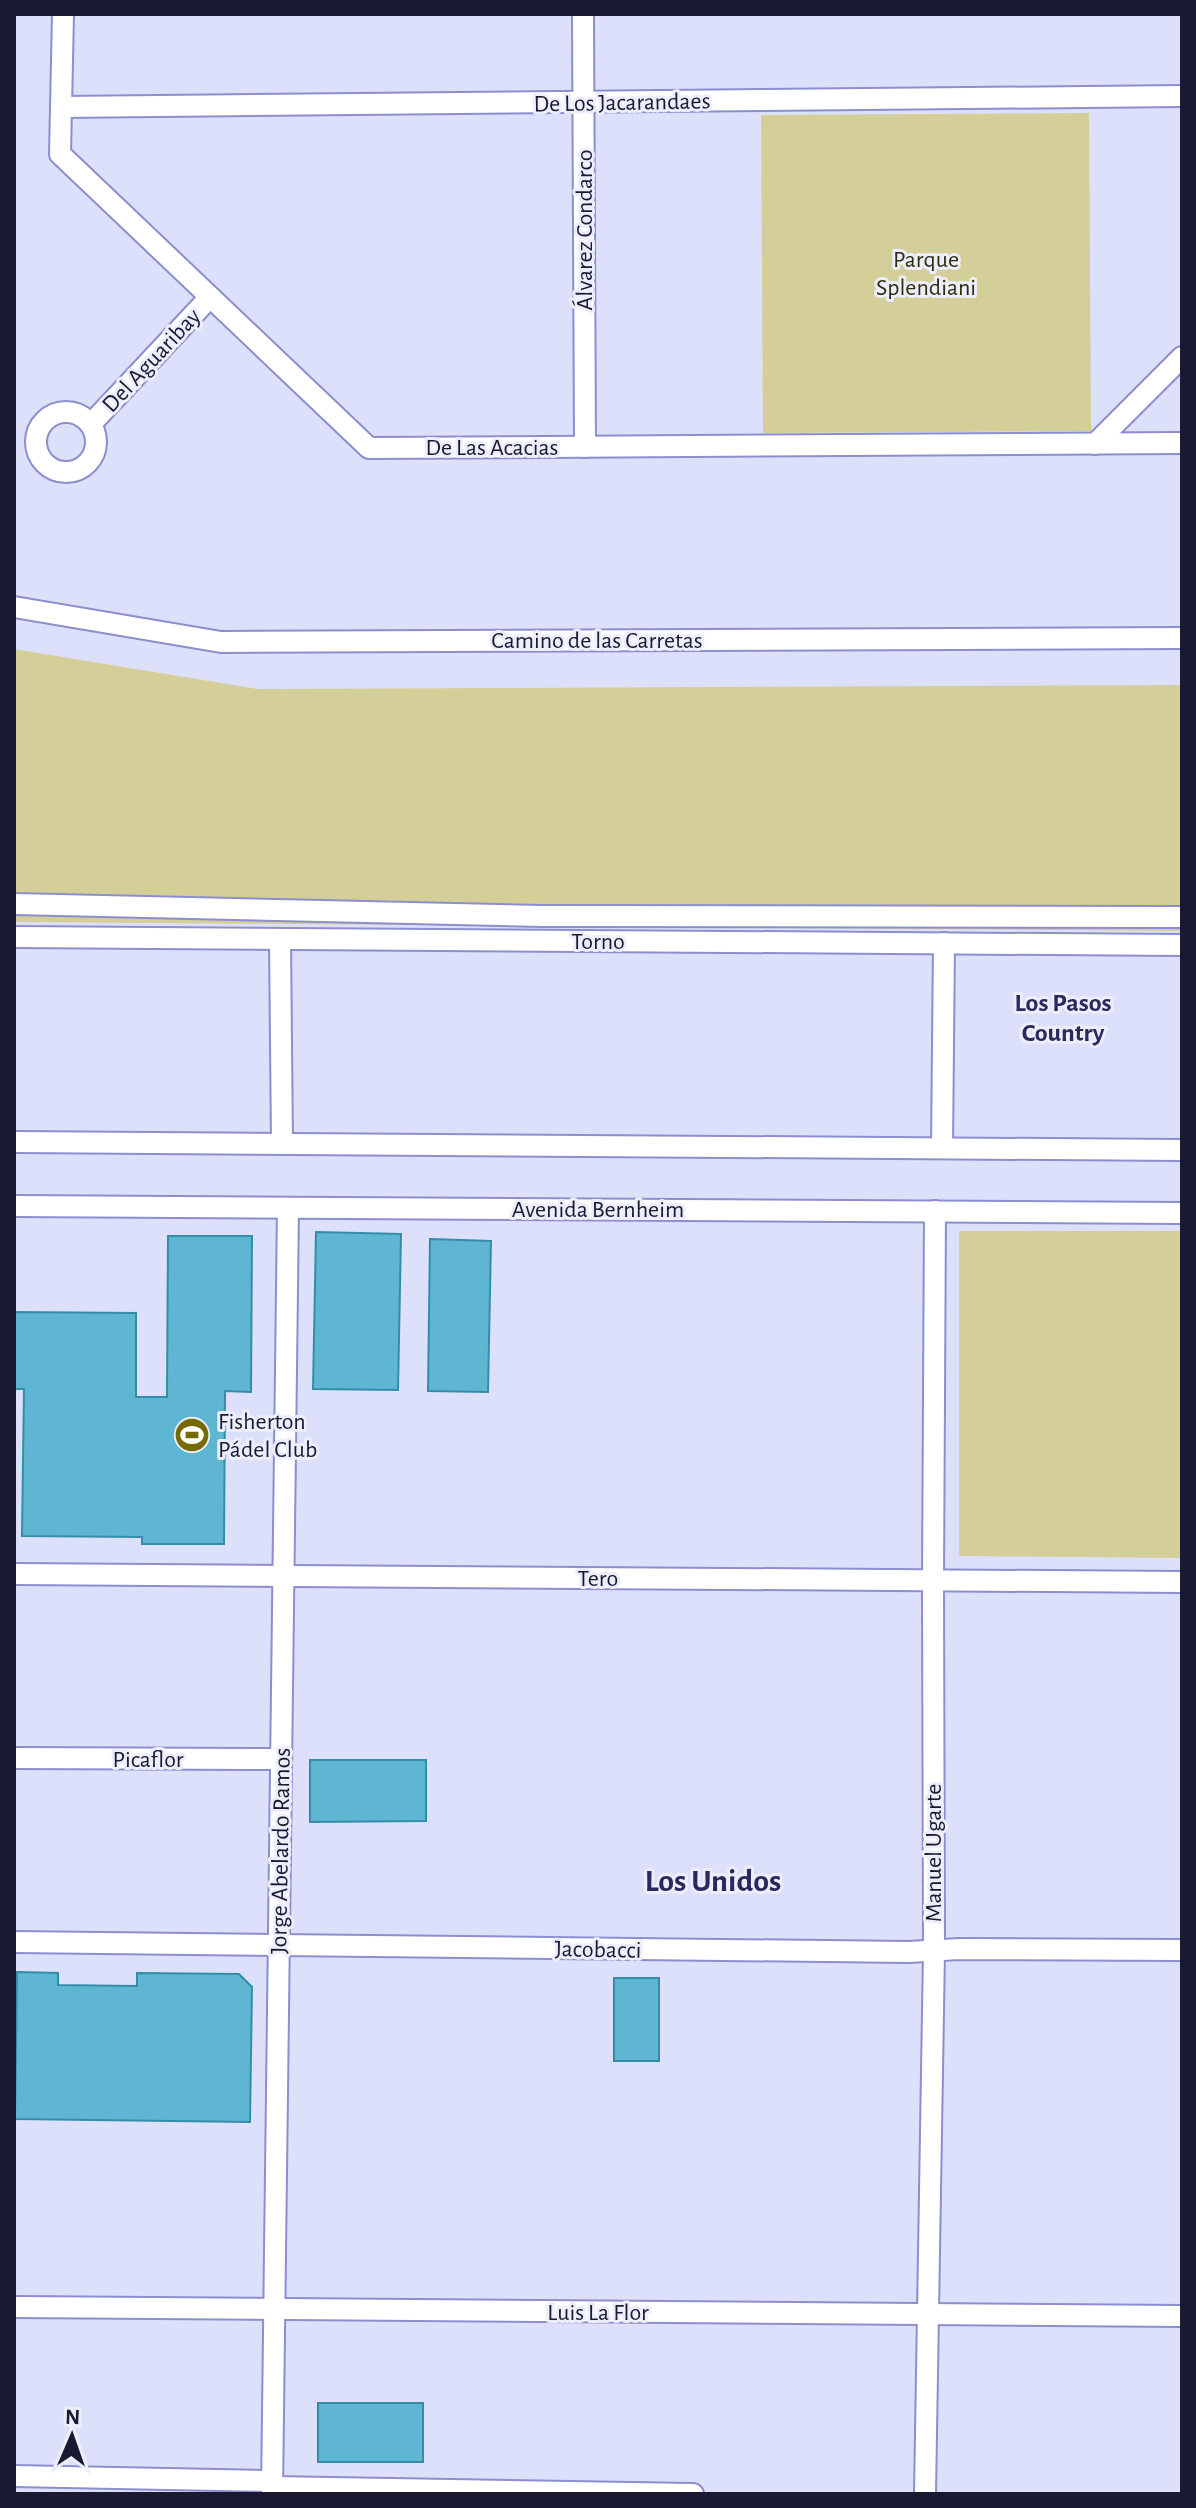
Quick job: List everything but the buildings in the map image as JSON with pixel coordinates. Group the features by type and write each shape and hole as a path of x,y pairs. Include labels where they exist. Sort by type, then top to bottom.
{"street":[{"name":"De Las Acacias","path":"63,14 60,154 369,448 1182,443"},
{"name":"Álvarez Condarco","path":"583,14 585,447"},
{"name":"De Los Jacarandaes","path":"61,107 1182,96"},
{"name":"Del Aguaribay","path":"91,424 210,297"},
{"path":"1095,444 1182,357"},
{"name":"Camino de las Carretas","path":"14,607 221,642 1182,638"},
{"path":"14,904 557,916 1182,917"},
{"name":"Torno","path":"14,937 1182,945"},
{"path":"280,939 282,1144"},
{"path":"942,1148 944,943"},
{"path":"14,1142 1182,1150"},
{"name":"Avenida Bernheim","path":"14,1206 1182,1213"},
{"name":"Jorge Abelardo Ramos","path":"272,2487 288,1208"},
{"name":"Manuel Ugarte","path":"925,2494 934,1951 935,1211"},
{"name":"Tero","path":"14,1574 1182,1582"},
{"name":"Picaflor","path":"14,1758 281,1759"},
{"name":"Jacobacci","path":"14,1942 894,1952 1182,1950"},
{"name":"Luis La Flor","path":"14,2307 1182,2316"},
{"path":"14,2476 272,2487 693,2494"}],"green space":[{"name":"Parque Splendiani","path":"1089,113 1091,431 763,433 761,115"},
{"path":"14,649 257,689 1182,685 1182,931 14,922"},
{"path":"959,1231 1182,1231 1182,1558 959,1556"}],"place":[{"name":"Fisherton Pádel Club","path":"192,1435"}],"district":[{"name":"Los Pasos Country","path":"1063,1017"},
{"name":"Los Unidos","path":"713,1880"}]}
